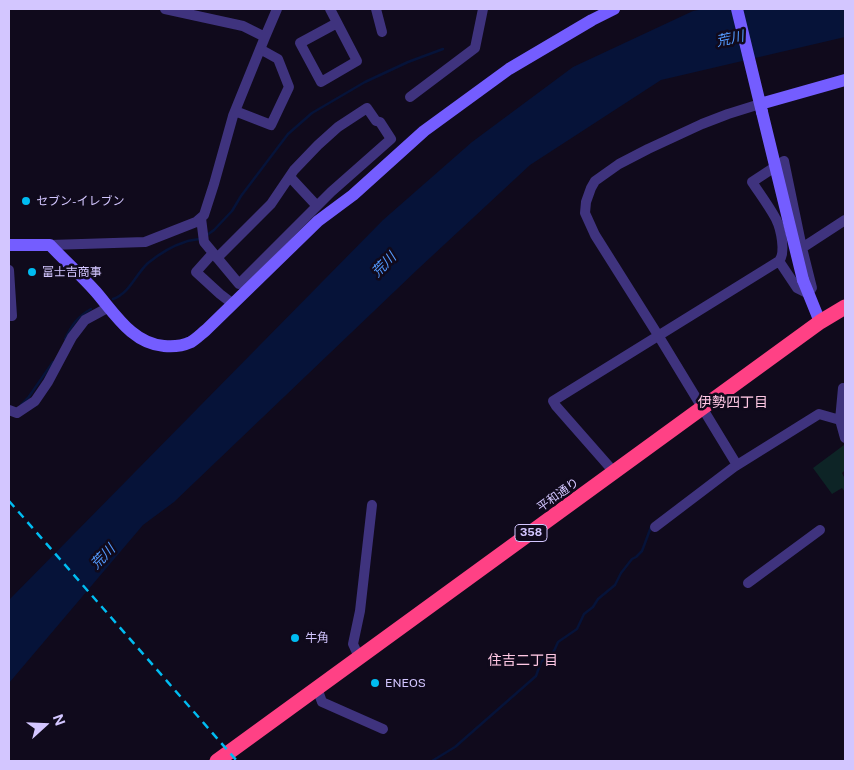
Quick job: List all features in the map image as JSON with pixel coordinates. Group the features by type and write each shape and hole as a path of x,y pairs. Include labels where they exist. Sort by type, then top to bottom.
{"highway":[{"name":"平和通り","path":"217,761 701,408 845,306"}],"street":[{"path":"165,9 243,26 265,37"},
{"path":"9,245 145,242 196,222 201,218 204,215 214,184 235,111 277,9"},
{"path":"330,9 337,22 357,61 321,82 300,43 337,22"},
{"path":"376,9 382,32"},
{"path":"410,97 475,48 483,9"},
{"path":"50,245 94,289 137,337 148,344 173,347 191,342 206,330 318,222 352,195 424,131 509,69 614,9"},
{"path":"737,9 802,280 820,322"},
{"path":"235,111 272,125 290,87 278,59 260,49"},
{"path":"737,465 595,235 585,213 586,202 595,181 619,164 648,149 728,114 845,80"},
{"path":"201,218 204,242 215,256 239,284 332,192 391,139 380,122 376,121 367,108 338,127 318,145 290,177 271,204 215,256 196,272 233,304"},
{"path":"614,472 553,401 779,261 782,257 783,249 777,221 752,182 784,161 812,288 807,293"},
{"path":"290,177 318,206"},
{"path":"802,248 845,220"},
{"path":"779,261 797,288 807,293"},
{"path":"9,270 12,316 9,316"},
{"path":"9,410 18,413 35,401 48,382 72,337 85,320 109,307"},
{"path":"842,388 840,420 845,438"},
{"path":"655,527 737,465 819,414 840,420"},
{"path":"359,657 354,644 360,611 372,505"},
{"path":"748,583 820,530"},
{"path":"317,688 322,702 383,729"}],"green space":[{"path":"844,445 845,470 842,473 845,479 845,492 842,488 832,494 813,468"}],"water":[{"name":"荒川","path":"704,9 845,9 845,37 661,80 530,165 174,502 143,525 9,683 9,600 383,220 472,142 573,67 693,11"}],"waterway":[{"path":"207,235 232,211 241,196 288,134 312,113 365,82 408,62 443,49"},
{"path":"113,299 124,293 143,268 156,257 170,248 188,241 200,239"},
{"path":"65,339 75,322 91,309"},
{"path":"21,405 53,362"},
{"path":"432,761 455,747 536,676 541,662 554,651 558,642 577,629 584,614 615,585 621,573 632,559 642,551 651,527"}],"railway":[{"path":"9,501 237,761"}],"place":[{"name":"セブン-イレブン","path":"26,201"},
{"name":"富士吉商事","path":"32,272"},
{"name":"牛角","path":"295,638"},
{"name":"ENEOS","path":"375,683"}],"district":[{"name":"伊勢四丁目","path":"733,403"},
{"name":"住吉二丁目","path":"523,661"}]}
